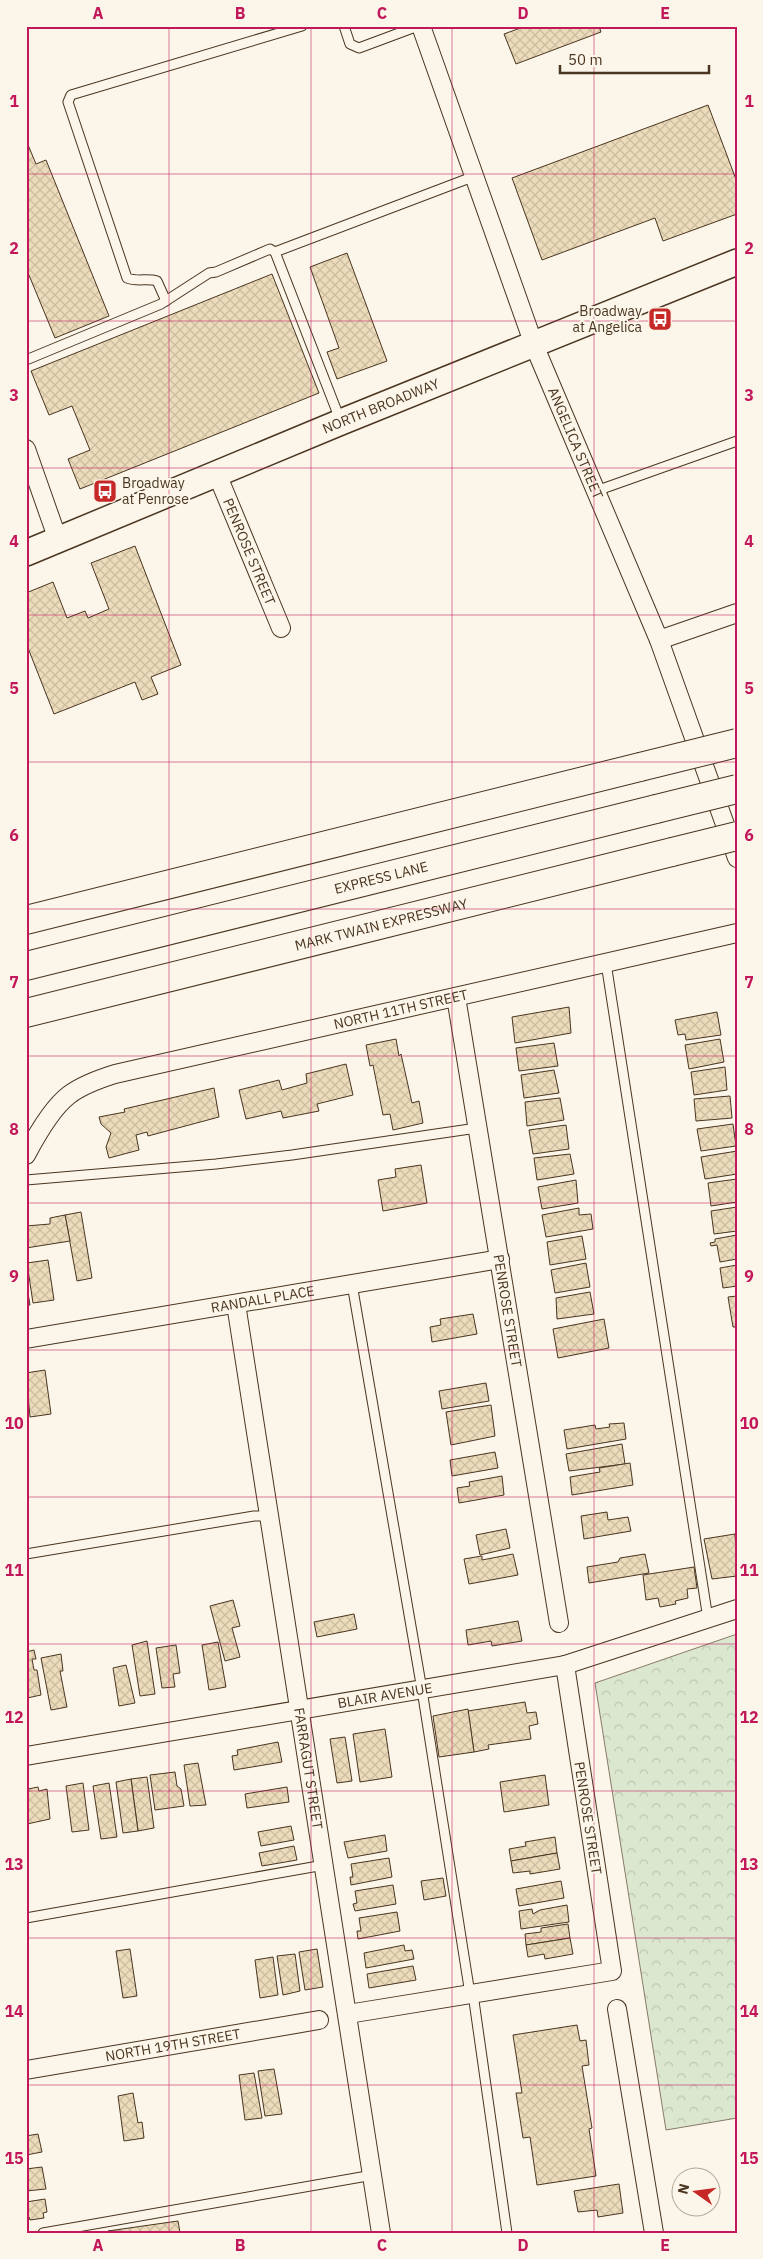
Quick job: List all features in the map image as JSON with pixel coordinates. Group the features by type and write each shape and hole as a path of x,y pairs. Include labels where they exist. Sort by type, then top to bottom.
{"highway":[{"path":"26,920 737,743"},
{"name":"EXPRESS LANE","path":"26,966 737,789"},
{"name":"MARK TWAIN EXPRESSWAY","path":"26,1013 737,836"}],"main road":[{"name":"NORTH BROADWAY","path":"26,553 341,422 737,262"}],"street":[{"name":"ANGELICA STREET","path":"421,26 534,345 659,640 737,858"},
{"path":"26,449 58,540"},
{"name":"PENROSE STREET","path":"217,474 281,628"},
{"path":"659,640 737,613"},
{"name":"NORTH 11TH STREET","path":"26,1155 36,1135 68,1096 92,1082 115,1074 737,933"},
{"name":"PENROSE STREET","path":"456,997 559,1623"},
{"name":"RANDALL PLACE","path":"26,1339 500,1259"},
{"name":"FARRAGUT STREET","path":"236,1304 381,2233"},
{"name":"BLAIR AVENUE","path":"26,1756 565,1665 737,1608"},
{"name":"PENROSE STREET","path":"471,1994 612,1971 565,1665"},
{"path":"348,2014 471,1994"},
{"path":"617,2008 654,2233"},
{"name":"NORTH 19TH STREET","path":"26,2070 319,2020"}],"lane":[{"path":"166,301 157,281 151,279 134,281 127,278 68,102 71,95 302,26"},
{"path":"344,26 350,44 359,48 418,26"},
{"path":"275,252 475,176"},
{"path":"27,357 166,301 209,273 216,272 270,249 275,252 341,422"},
{"path":"596,491 737,440"},
{"path":"606,963 708,1619"},
{"path":"26,1180 254,1160 477,1128"},
{"path":"352,1284 422,1690 507,2233"},
{"path":"26,1554 254,1516 270,1516"},
{"path":"26,1918 324,1865"},
{"path":"43,2233 373,2175"}],"green space":[{"path":"737,1634 737,2118 666,2130 595,1683"}],"building":[{"path":"526,26 599,26 601,32 516,64 504,34"},
{"path":"708,105 737,182 737,214 663,241 655,218 542,260 512,178"},
{"path":"26,140 36,164 46,160 109,316 55,338 26,268"},
{"path":"347,253 387,361 337,379 327,352 339,348 310,267"},
{"path":"272,274 319,393 80,489 68,459 90,450 72,406 49,415 31,371"},
{"path":"135,546 181,665 151,677 158,694 142,700 135,682 54,714 26,643 26,593 53,582 67,618 85,611 88,618 109,609 91,563"},
{"path":"569,1007 571,1033 515,1043 512,1017"},
{"path":"717,1012 721,1035 686,1040 685,1034 678,1035 675,1020"},
{"path":"396,1039 412,1103 419,1101 423,1123 393,1130 390,1114 383,1115 373,1065 370,1066 366,1045"},
{"path":"720,1039 724,1062 689,1069 685,1045"},
{"path":"554,1043 558,1066 519,1071 516,1048"},
{"path":"346,1064 353,1095 317,1104 319,1111 283,1118 281,1111 246,1119 239,1090 279,1080 282,1090 307,1083 306,1074"},
{"path":"725,1067 727,1090 694,1095 691,1072"},
{"path":"554,1070 559,1093 524,1098 521,1075"},
{"path":"214,1088 219,1117 148,1136 147,1132 136,1135 139,1150 109,1158 106,1147 111,1133 101,1124 99,1117 125,1112 124,1109"},
{"path":"730,1096 732,1118 696,1121 694,1099"},
{"path":"560,1098 564,1120 527,1126 525,1102"},
{"path":"733,1124 736,1146 701,1151 697,1129"},
{"path":"566,1125 569,1149 533,1154 529,1130"},
{"path":"737,1151 737,1174 705,1179 701,1157"},
{"path":"570,1154 574,1174 537,1180 534,1158"},
{"path":"421,1165 427,1203 383,1211 378,1180 396,1177 395,1169"},
{"path":"737,1179 737,1202 711,1206 708,1183"},
{"path":"576,1180 578,1203 542,1209 538,1187"},
{"path":"737,1207 737,1231 714,1234 711,1211"},
{"path":"579,1208 579,1215 591,1214 593,1229 546,1237 542,1215"},
{"path":"81,1212 92,1278 77,1281 65,1215"},
{"path":"65,1215 70,1241 26,1248 26,1226 50,1224 50,1218"},
{"path":"737,1235 737,1259 720,1262 717,1245 711,1246 710,1243 715,1242 715,1239"},
{"path":"582,1236 586,1259 550,1265 547,1242"},
{"path":"48,1260 54,1300 33,1303 27,1263"},
{"path":"586,1263 590,1287 555,1293 551,1270"},
{"path":"737,1265 737,1286 723,1288 720,1268"},
{"path":"26,1282 30,1305 26,1305"},
{"path":"590,1292 594,1314 557,1319 556,1298"},
{"path":"737,1296 737,1327 733,1327 728,1297"},
{"path":"473,1314 477,1334 432,1342 430,1327 441,1325 440,1319"},
{"path":"604,1319 609,1348 558,1358 553,1329"},
{"path":"45,1370 51,1414 30,1417 26,1373"},
{"path":"486,1383 489,1401 442,1409 439,1391"},
{"path":"491,1405 495,1436 451,1445 446,1412"},
{"path":"624,1423 626,1439 567,1449 564,1430 595,1425 596,1429 610,1427 609,1424"},
{"path":"622,1444 625,1464 569,1471 566,1454"},
{"path":"495,1452 498,1468 452,1476 450,1460"},
{"path":"630,1463 633,1485 572,1495 570,1477 600,1472 599,1468"},
{"path":"502,1476 504,1495 459,1503 457,1488 470,1486 469,1482"},
{"path":"607,1512 608,1520 628,1517 631,1531 584,1539 581,1516"},
{"path":"506,1529 510,1548 480,1555 476,1535"},
{"path":"735,1534 737,1576 712,1579 704,1539"},
{"path":"513,1554 518,1575 469,1584 464,1559 482,1556 482,1560"},
{"path":"645,1554 649,1573 589,1583 587,1567 618,1562 620,1558"},
{"path":"694,1567 697,1588 687,1589 688,1598 675,1601 676,1604 660,1607 658,1598 646,1600 643,1575"},
{"path":"233,1600 240,1626 232,1628 240,1657 225,1661 210,1606"},
{"path":"354,1614 357,1629 317,1637 314,1622"},
{"path":"518,1621 522,1641 492,1646 491,1641 468,1645 466,1630"},
{"path":"147,1641 155,1694 140,1696 132,1645"},
{"path":"218,1642 226,1687 209,1690 202,1645"},
{"path":"176,1645 180,1673 173,1674 175,1687 162,1688 156,1648"},
{"path":"34,1650 36,1659 32,1659 34,1670 37,1670 41,1695 27,1698 26,1652"},
{"path":"61,1654 63,1671 60,1671 67,1707 51,1710 41,1658"},
{"path":"126,1665 135,1703 119,1706 113,1668"},
{"path":"525,1702 527,1713 536,1712 538,1724 529,1726 531,1739 488,1745 489,1749 474,1752 468,1711"},
{"path":"468,1709 474,1752 439,1757 433,1716"},
{"path":"385,1729 392,1777 360,1782 353,1734"},
{"path":"345,1737 352,1781 337,1783 330,1739"},
{"path":"278,1742 282,1762 234,1770 232,1756 238,1755 237,1750"},
{"path":"198,1763 206,1805 190,1806 184,1765"},
{"path":"175,1772 177,1786 181,1789 184,1806 155,1810 150,1775"},
{"path":"545,1775 549,1805 504,1812 500,1782"},
{"path":"147,1777 154,1828 138,1831 131,1779"},
{"path":"131,1779 138,1831 123,1833 116,1782"},
{"path":"83,1783 89,1830 72,1832 66,1786"},
{"path":"109,1783 117,1837 101,1839 93,1786"},
{"path":"38,1787 39,1791 47,1789 50,1819 27,1824 26,1793 29,1792 28,1789"},
{"path":"287,1787 289,1802 247,1808 245,1794"},
{"path":"291,1826 294,1840 261,1846 258,1832"},
{"path":"385,1835 387,1851 348,1858 344,1842"},
{"path":"555,1837 557,1853 511,1861 509,1849 526,1846 525,1842"},
{"path":"294,1846 297,1860 262,1866 259,1853"},
{"path":"557,1853 560,1869 530,1874 530,1871 513,1873 511,1861"},
{"path":"389,1858 392,1877 351,1885 350,1877 353,1877 351,1864"},
{"path":"443,1878 446,1896 424,1900 421,1881"},
{"path":"561,1881 564,1898 519,1906 516,1889"},
{"path":"393,1885 396,1904 355,1911 353,1904 357,1903 355,1891"},
{"path":"567,1905 569,1922 521,1929 519,1911 532,1909 533,1914 540,1910"},
{"path":"397,1912 400,1931 358,1939 357,1931 361,1931 359,1918"},
{"path":"568,1924 570,1938 526,1945 525,1934 541,1932 541,1928"},
{"path":"570,1938 573,1954 545,1959 544,1954 528,1957 526,1945"},
{"path":"404,1945 405,1951 412,1950 414,1959 366,1968 364,1953"},
{"path":"130,1949 137,1996 123,1998 116,1951"},
{"path":"317,1949 323,1987 305,1990 299,1952"},
{"path":"295,1954 300,1991 283,1995 277,1956"},
{"path":"273,1957 278,1995 260,1998 255,1960"},
{"path":"413,1966 416,1980 369,1988 367,1974"},
{"path":"577,2025 580,2041 586,2040 589,2065 582,2066 592,2128 589,2129 596,2176 537,2185 530,2137 523,2138 516,2093 522,2093 513,2035"},
{"path":"274,2069 282,2114 265,2116 258,2071"},
{"path":"254,2073 262,2118 245,2120 239,2075"},
{"path":"133,2093 138,2123 142,2122 144,2138 124,2141 118,2096"},
{"path":"38,2134 42,2152 26,2155 26,2136"},
{"path":"42,2167 46,2189 26,2191 26,2169"},
{"path":"619,2184 623,2213 598,2217 597,2210 578,2212 574,2191"},
{"path":"45,2199 47,2212 43,2213 44,2218 30,2220 29,2217 26,2217 26,2202"},
{"path":"178,2221 180,2233 108,2231"}],"place":[{"name":"Broadway at Angelica","path":"660,319"},
{"name":"Broadway at Penrose","path":"105,491"}]}
